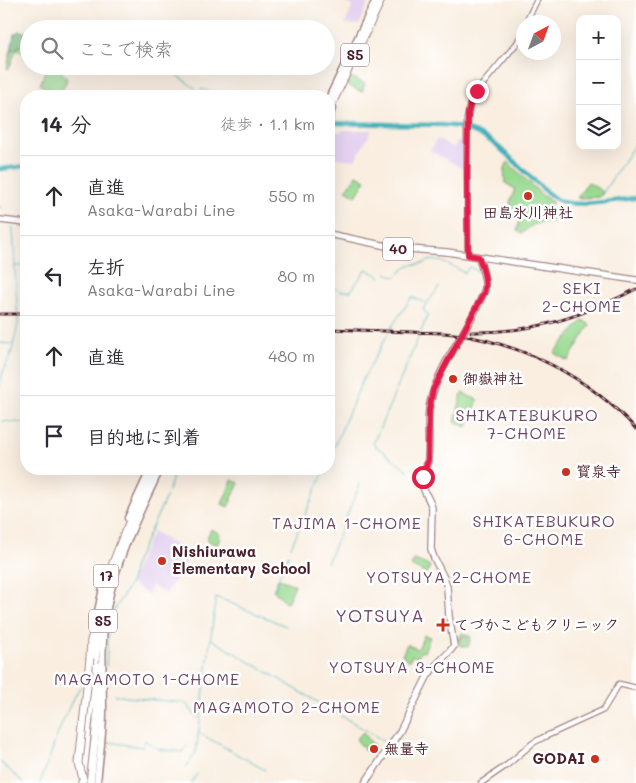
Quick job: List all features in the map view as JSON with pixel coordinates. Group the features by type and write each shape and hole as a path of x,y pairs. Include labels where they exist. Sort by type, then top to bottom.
{"highway":[{"path":"333,90 379,0"},
{"name":"S5","path":"335,97 379,0"},
{"name":"S5","path":"81,782 98,634 105,591 124,532 149,475"},
{"name":"17","path":"81,782 94,632 100,597 120,536 149,475"},
{"name":"S5","path":"92,783 97,721 99,654 106,599 121,549 156,475"},
{"name":"17","path":"97,783 103,713 102,645 107,606 116,570 128,538 156,475"},
{"name":"S5","path":"81,782 80,762 91,640 94,632"},
{"name":"17","path":"92,783 100,717 103,713"}],"main road":[{"path":"530,15 537,0"},
{"path":"468,255 467,126 471,100 516,43"},
{"path":"0,220 20,222"},
{"name":"40","path":"335,235 390,248 447,252 636,280"},
{"path":"365,783 400,731 427,677 454,646 447,587 431,549 431,502 422,486 422,482 428,460 429,410 433,390 485,289 486,282 479,257"},
{"path":"481,783 542,738 603,710 619,684 636,688"}],"shaded area":[{"path":"339,0 369,0 359,25 345,24 353,6"},
{"path":"343,130 372,130 355,160 335,158 335,132"},
{"path":"437,139 454,148 458,141 465,146 465,170 430,151"},
{"name":"Nishiurawa Elementary School","path":"153,531 190,554 166,594 151,585 149,595 130,583"}],"green space":[{"path":"20,31 20,46 11,50 14,34"},
{"path":"20,46 20,52 16,50 9,69 7,68 11,50"},
{"path":"44,75 64,75 67,79 63,90 52,90 40,85"},
{"path":"351,77 365,84 362,92 347,85"},
{"path":"508,162 553,203 548,206 553,219 550,222 535,224 523,233 517,231 520,219 519,214 511,207 510,202 515,189 505,183 504,170"},
{"path":"357,175 366,180 356,196 346,190"},
{"path":"588,182 603,192 600,197 577,198"},
{"path":"583,320 590,325 568,361 554,353"},
{"path":"462,393 478,400 467,427 455,422"},
{"path":"232,480 239,483 228,507 222,504"},
{"path":"211,529 219,533 220,537 217,545 206,540"},
{"path":"414,560 430,566 427,574 411,566"},
{"path":"279,579 295,585 287,603 274,591"},
{"path":"462,633 471,637 468,647 459,645 460,638 466,641 467,638 460,637"},
{"path":"424,635 430,637 424,652 421,651 417,658 412,655 409,661 402,655 407,644 417,649"},
{"path":"363,732 374,746 366,752 356,739"}],"waterway":[{"path":"12,48 14,37 17,37"},
{"path":"177,75 196,89"},
{"path":"335,123 458,127 472,131 496,145 546,192 559,201 589,203 636,198"},
{"path":"601,196 636,142"},
{"path":"0,169 20,167"},
{"path":"0,387 2,375 12,351 18,324 12,227"},
{"path":"386,273 395,277 409,265 426,263 433,260 447,264 465,273 469,267 481,273"},
{"path":"15,266 20,266"},
{"path":"335,288 341,291 351,291 366,269 381,277"},
{"path":"409,471 373,444 428,315 423,309 439,287"},
{"path":"335,445 363,379 394,323 412,297 425,303"},
{"path":"0,343 13,344"},
{"path":"2,421 20,422"},
{"path":"168,491 172,475"},
{"path":"291,547 322,475"},
{"path":"327,563 360,484"},
{"path":"106,666 107,642 113,612 128,588 133,575 133,568 166,497"},
{"path":"273,590 289,554"},
{"path":"186,767 196,752 216,597 286,626"},
{"path":"211,639 389,744"},
{"path":"40,783 62,722 80,687"},
{"path":"115,695 186,703 197,718"},
{"path":"199,733 265,770"},
{"path":"107,742 143,747 145,740 158,749 182,752 187,746"},
{"path":"0,762 24,783"},
{"path":"191,783 197,774"}],"railway":[{"path":"471,332 516,330 556,321 596,308 636,289"},
{"path":"0,314 20,314"},
{"path":"335,329 449,333 505,346 530,355 576,379 618,410 636,429"}],"place":[{"name":"田島氷川神社","path":"528,196"},
{"name":"御嶽神社","path":"453,379"},
{"name":"寳泉寺","path":"566,472"},
{"name":"Nishiurawa Elementary School","path":"162,561"},
{"name":"てづかこどもクリニック","path":"443,625"},
{"name":"無量寺","path":"374,749"},
{"name":"GODAI","path":"595,759"}],"district":[{"name":"SEKI 2-CHOME","path":"582,297"},
{"name":"SHIKATEBUKURO 7-CHOME","path":"527,424"},
{"name":"TAJIMA 1-CHOME","path":"347,523"},
{"name":"SHIKATEBUKURO 6-CHOME","path":"544,530"},
{"name":"YOTSUYA 2-CHOME","path":"449,577"},
{"name":"YOTSUYA","path":"380,616"},
{"name":"YOTSUYA 3-CHOME","path":"412,667"},
{"name":"MAGAMOTO 1-CHOME","path":"147,679"},
{"name":"MAGAMOTO 2-CHOME","path":"287,707"}],"route":[{"path":"423,477 428,460 429,410 433,390 486,287 479,257 468,255 468,114 471,100 477,91"}]}
